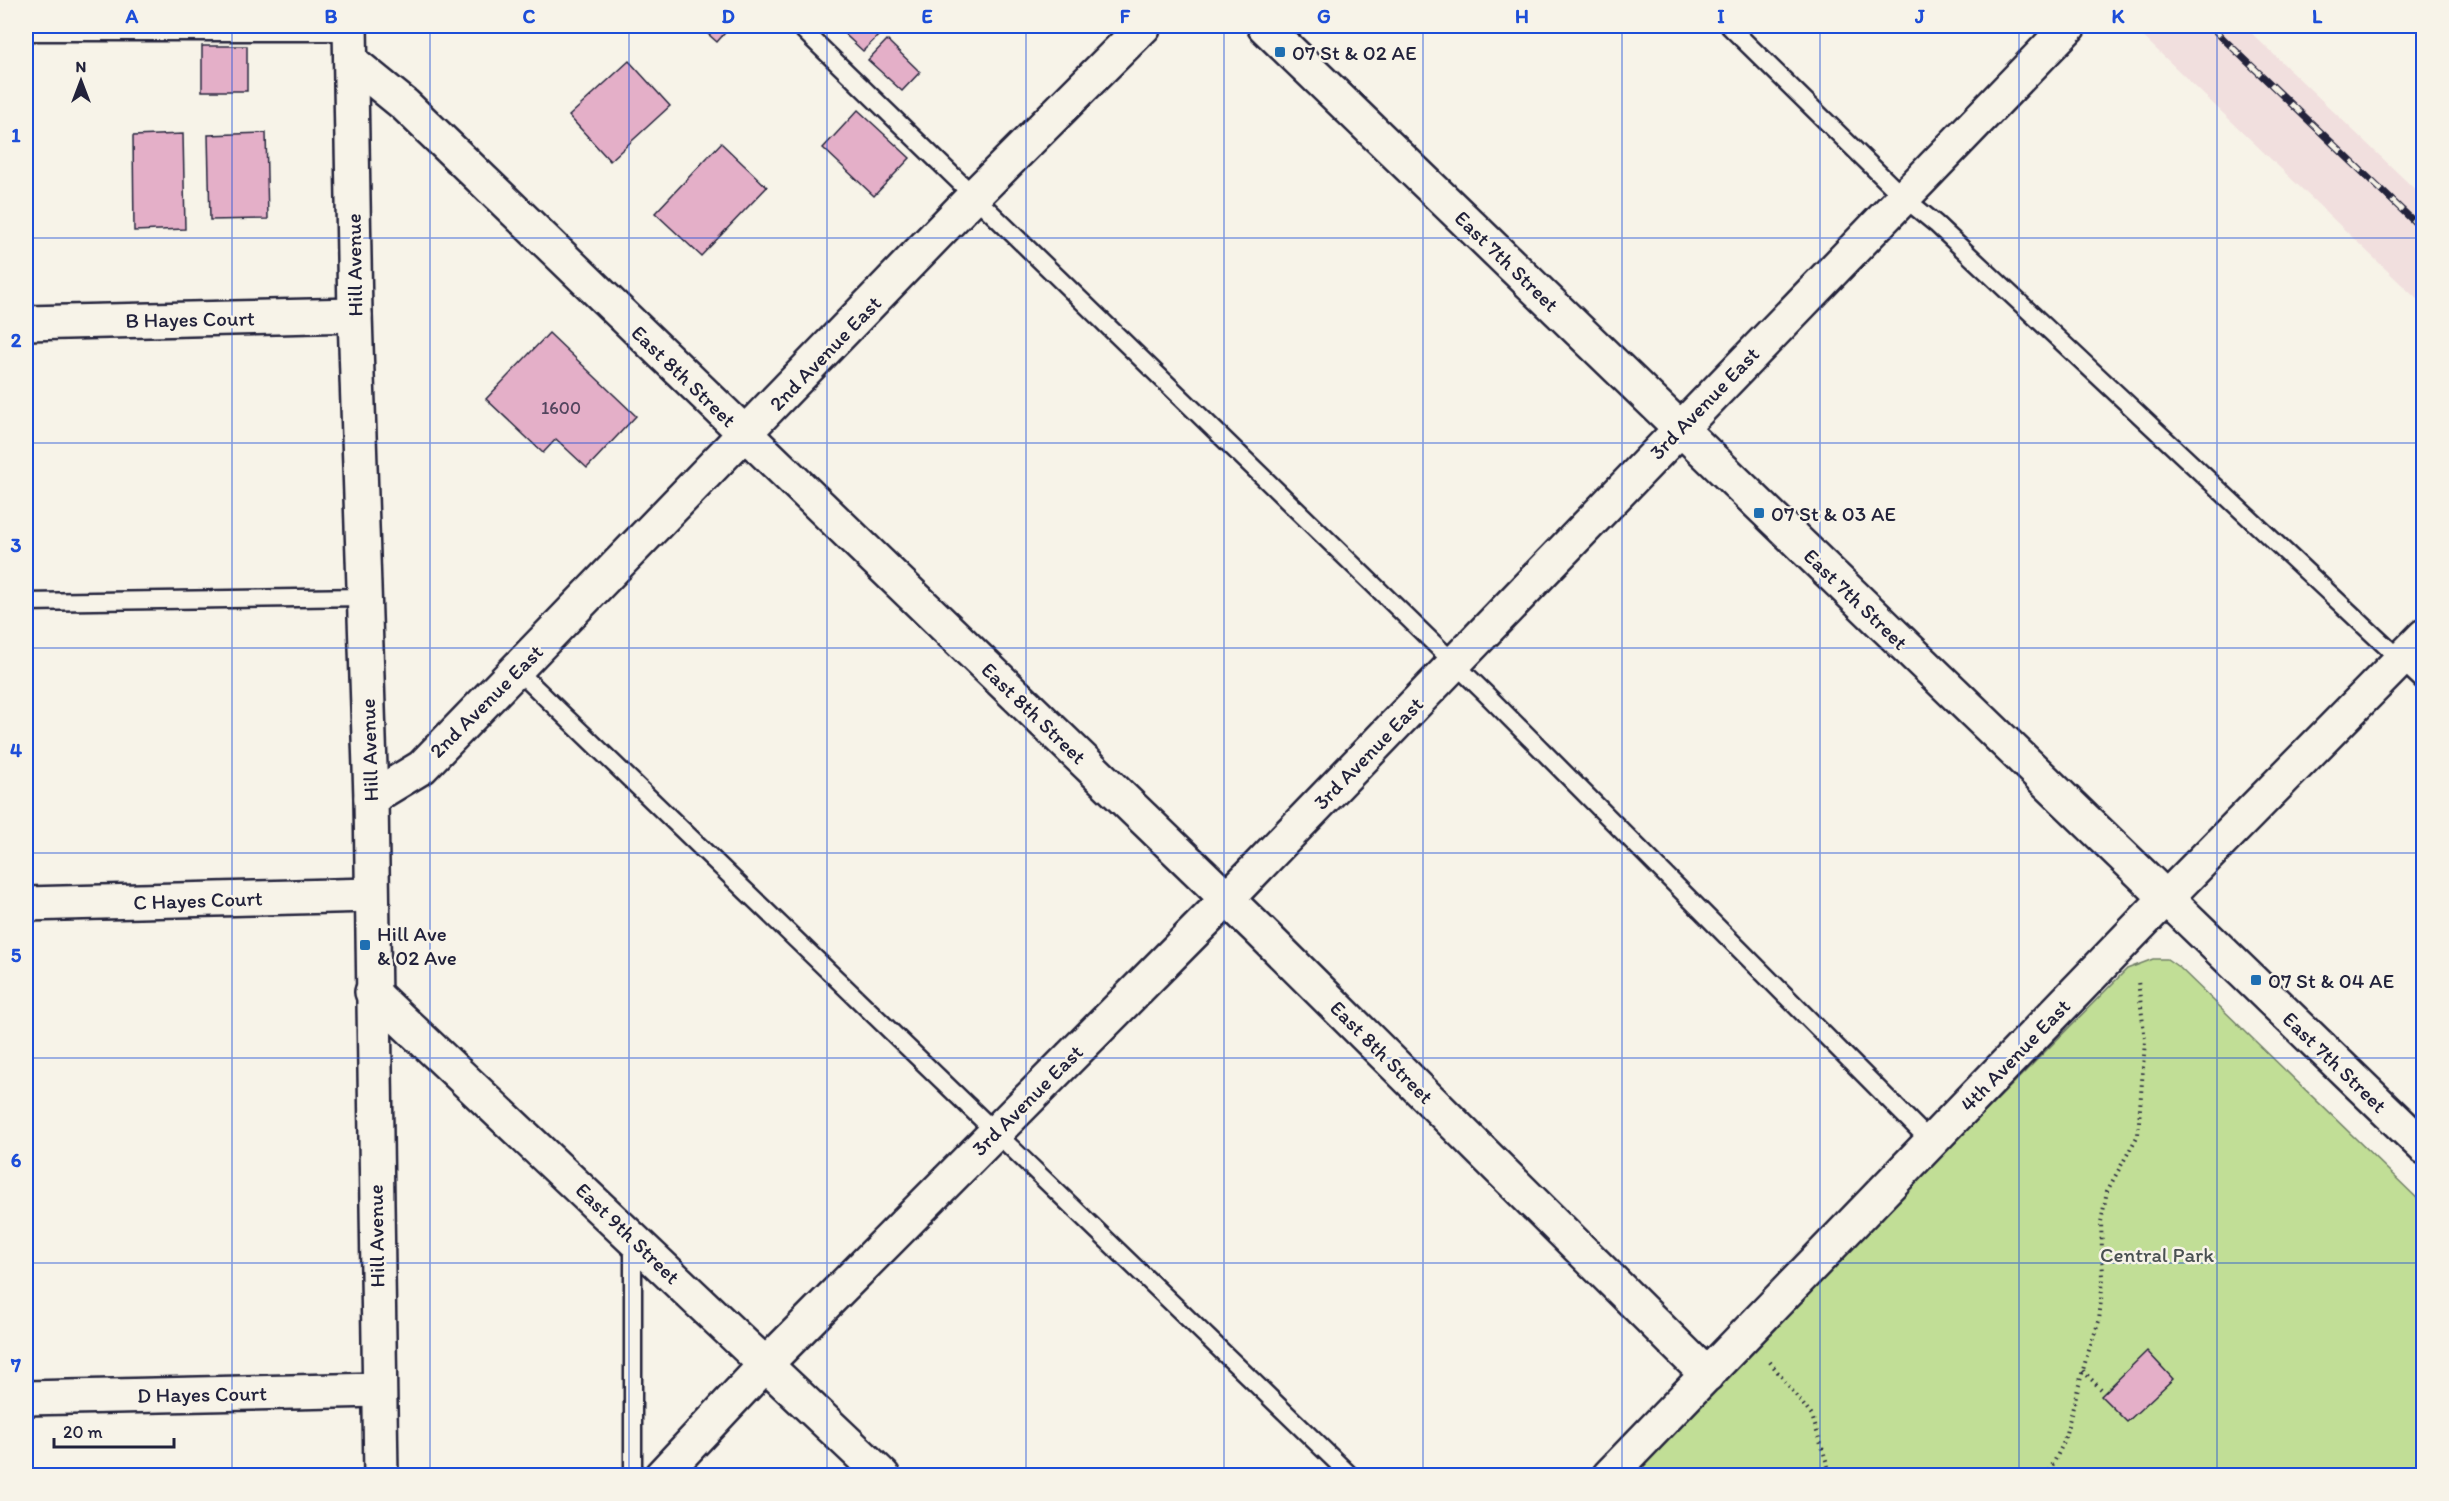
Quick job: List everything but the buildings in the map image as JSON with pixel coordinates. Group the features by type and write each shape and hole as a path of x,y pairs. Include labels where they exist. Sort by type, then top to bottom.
{"street":[{"name":"2nd Avenue East","path":"371,798 422,767 745,436 974,196 1144,26"},
{"name":"East 7th Street","path":"1264,26 2424,1147"},
{"name":"3rd Avenue East","path":"661,1476 765,1365 1227,899 2069,26"},
{"name":"Hill Avenue","path":"351,39 355,315 371,798 372,992 381,1476"},
{"name":"East 8th Street","path":"351,39 405,105 745,436 1227,899 1707,1375"},
{"name":"B Hayes Court","path":"26,323 355,315"},
{"name":"4th Avenue East","path":"1609,1476 2165,899 2412,671 2424,636"},
{"name":"C Hayes Court","path":"26,904 371,895"},
{"name":"East 9th Street","path":"372,992 883,1476"},
{"name":"D Hayes Court","path":"26,1398 379,1390"}],"lane":[{"path":"799,26 1454,663 1931,1142"},
{"path":"1729,26 1903,197 1935,224 2412,671"},
{"path":"26,32 351,39"},
{"path":"26,602 364,597"},
{"path":"517,670 1351,1476"},
{"path":"633,1238 633,1476"}],"path":[{"path":"2047,1476 2063,1444 2099,1321 2103,1278 2101,1222 2107,1191 2138,1135 2145,1041 2133,932"},
{"path":"1748,1333 1812,1416 1831,1476"},
{"path":"2083,1370 2104,1392"}],"shaded area":[{"path":"2132,26 2244,26 2423,197 2423,305"}],"green space":[{"name":"Central Park","path":"2153,959 2167,959 2180,968 2423,1204 2423,1475 1632,1476 1772,1327 2127,969"}],"railway":[{"path":"2210,26 2424,231"}],"place":[{"name":"07 St & 02 AE","path":"1280,52"},
{"name":"07 St & 03 AE","path":"1759,513"},
{"name":"Hill Ave & 02 Ave","path":"365,945"},
{"name":"07 St & 04 AE","path":"2256,980"}]}
